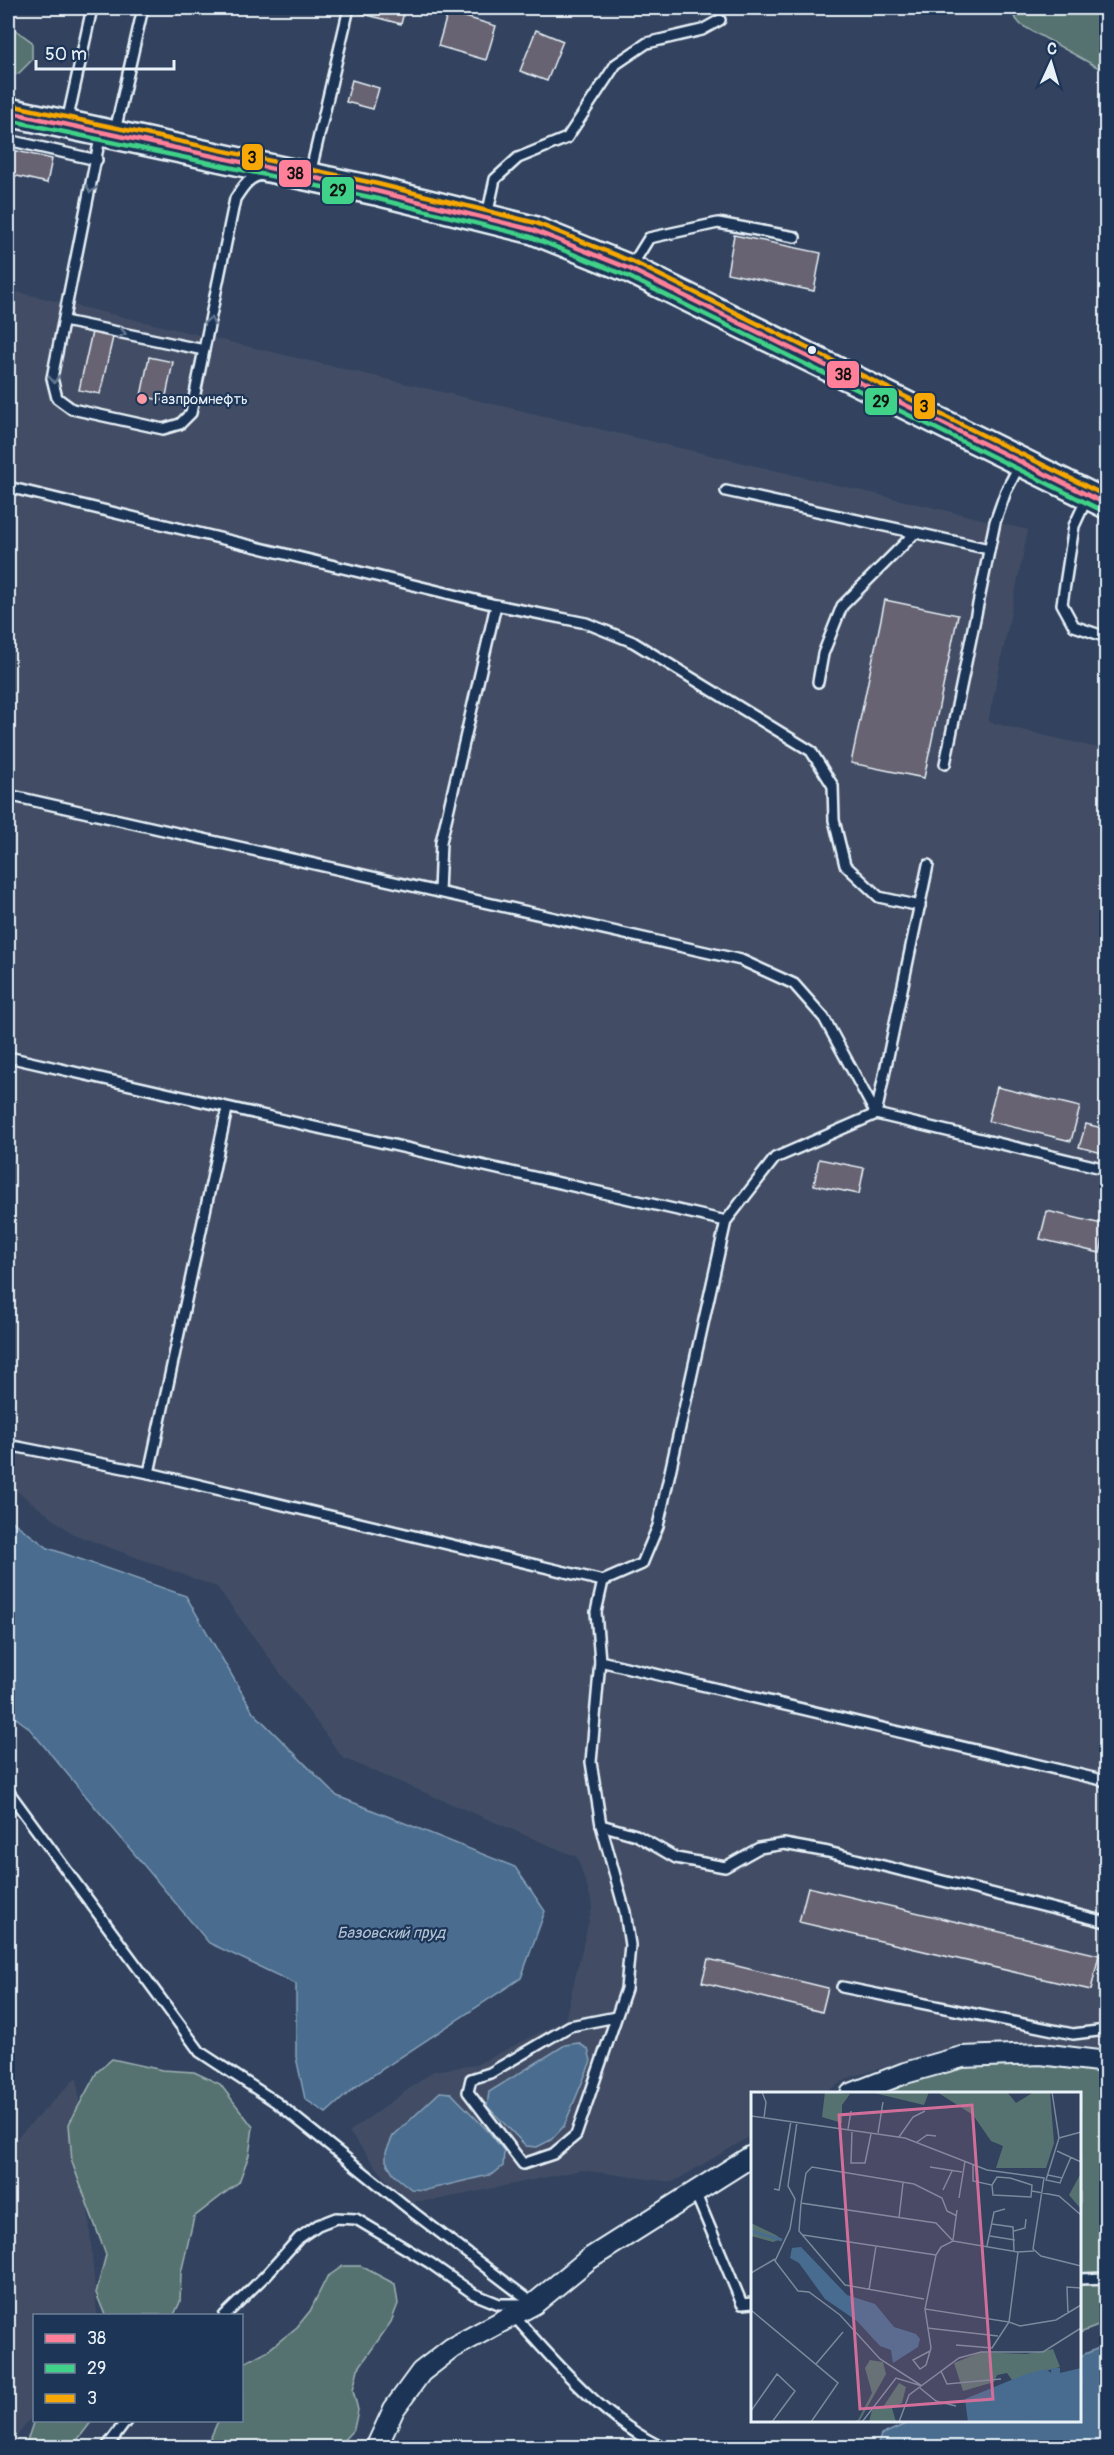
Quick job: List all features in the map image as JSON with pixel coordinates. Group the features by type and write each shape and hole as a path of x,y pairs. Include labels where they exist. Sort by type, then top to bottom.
{"main road":[{"path":"8,112 300,175 533,230 630,269 1097,500"}],"street":[{"path":"856,2092 905,2073 962,2057 1041,2054 1107,2062"},
{"path":"376,2448 394,2409 421,2372 452,2348 534,2304 589,2259 751,2157"}],"lane":[{"path":"66,124 92,8"},
{"path":"143,8 108,132 97,160 52,378 57,398 72,409 163,429 180,424 191,413 235,199 244,184 258,175 300,175 349,8"},
{"path":"486,218 495,179 518,158 567,138 616,64 647,43 702,30 720,20"},
{"path":"8,140 97,160"},
{"path":"630,269 649,238 718,223 795,237"},
{"path":"64,321 204,350"},
{"path":"945,764 995,522 1006,491 1021,462"},
{"path":"8,487 496,605 586,623 633,642 811,751 833,786 834,820 845,865 879,897 920,906"},
{"path":"726,491 989,549"},
{"path":"1097,500 1074,526 1062,604 1074,626 1107,637"},
{"path":"818,682 823,654 842,606 915,533"},
{"path":"439,892 441,842 496,605"},
{"path":"8,795 741,960 794,984 824,1018 876,1114"},
{"path":"876,1114 928,865"},
{"path":"8,1058 726,1221"},
{"path":"149,1473 227,1108"},
{"path":"8,1445 149,1473 603,1581 642,1564 658,1526 726,1221 775,1158 876,1114 1107,1169"},
{"path":"603,1581 596,1612 600,1661 591,1762 601,1825 625,1912 630,1946 626,1989 576,2135 553,2154 523,2164 468,2092 471,2079 490,2073 570,2026 616,2017"},
{"path":"600,1661 1107,1781"},
{"path":"8,1791 200,2052 276,2102 414,2213 534,2304"},
{"path":"601,1825 636,1835 676,1858 725,1867 759,1848 784,1844 1107,1922"},
{"path":"842,1987 1073,2034 1107,2030"},
{"path":"696,2192 742,2304 751,2303"},
{"path":"226,2314 266,2275 299,2238 318,2225 336,2218 356,2219 371,2227 430,2263 474,2294 499,2304 534,2304"},
{"path":"1081,2279 1107,2278"},
{"path":"513,2315 566,2374 642,2438 664,2448"},
{"path":"106,2448 126,2422"}],"shaded area":[{"path":"8,290 1028,530 988,722 1106,750 1106,2051 1084,2047 960,2049 908,2060 851,2077 825,2092 751,2092 751,2136 673,2182 581,2170 436,2200 409,2201 397,2193 349,2132 434,2071 476,2065 565,2020 593,1904 577,1857 343,1758 217,1587 73,1534 8,1484"},
{"path":"77,2077 97,2314 33,2314 33,2415 8,2447 8,2147"}],"green space":[{"path":"8,8 9,25 32,42 32,60 18,74 8,73"},
{"path":"1007,8 1106,8 1106,72 1021,25"},
{"path":"1046,2057 1106,2066 1106,2323 1081,2333 1081,2092 870,2092 946,2061"},
{"path":"112,2059 162,2070 194,2072 220,2084 253,2127 249,2155 239,2182 194,2217 181,2273 180,2302 174,2314 105,2314 96,2293 106,2255 72,2162 69,2124 97,2072"},
{"path":"343,2266 361,2266 395,2284 398,2304 391,2322 358,2369 353,2390 358,2410 354,2429 340,2444 314,2448 201,2447 210,2439 218,2422 243,2422 243,2363 267,2351 297,2327 310,2311 327,2277"},
{"path":"33,2422 91,2422 72,2447 25,2447"}],"water":[{"name":"Базовский пруд","path":"8,1518 48,1548 186,1596 253,1712 337,1796 515,1867 545,1911 521,1978 355,2087 326,2113 305,2099 296,2057 296,1984 209,1943 28,1727 8,1712"},
{"path":"578,2043 588,2049 591,2061 564,2126 551,2140 537,2147 526,2146 487,2106 489,2092 565,2045"},
{"path":"440,2092 451,2093 489,2132 504,2151 503,2166 493,2174 426,2190 411,2189 395,2176 386,2161 386,2152 393,2136"},
{"path":"1106,2345 1106,2447 877,2447 881,2435 910,2422 1081,2422 1081,2356"}],"building":[{"path":"357,8 405,8 401,24 356,12"},
{"path":"448,12 496,26 486,60 438,46"},
{"path":"536,30 563,41 547,81 520,71"},
{"path":"352,80 379,88 373,109 346,102"},
{"path":"8,149 52,159 47,183 8,174"},
{"path":"734,235 821,253 814,291 727,273"},
{"path":"92,332 113,337 100,394 79,390"},
{"path":"149,357 173,362 165,401 141,396"},
{"path":"885,600 958,615 924,778 851,763"},
{"path":"997,1087 1080,1107 1071,1141 988,1121"},
{"path":"1086,1124 1106,1129 1106,1154 1079,1147"},
{"path":"819,1159 864,1168 859,1194 814,1185"},
{"path":"1047,1211 1106,1225 1100,1253 1040,1239"},
{"path":"808,1887 1099,1955 1091,1990 799,1922"},
{"path":"708,1959 828,1988 822,2012 702,1982"}],"transit line":[{"name":"3","path":"10,105 378,184 536,223 633,262 1106,496"},
{"name":"38","path":"8,112 376,191 533,230 630,269 1106,504"},
{"name":"29","path":"8,120 374,198 531,237 627,276 1103,511"}],"place":[{"name":"Газпромнефть","path":"142,399"}]}
